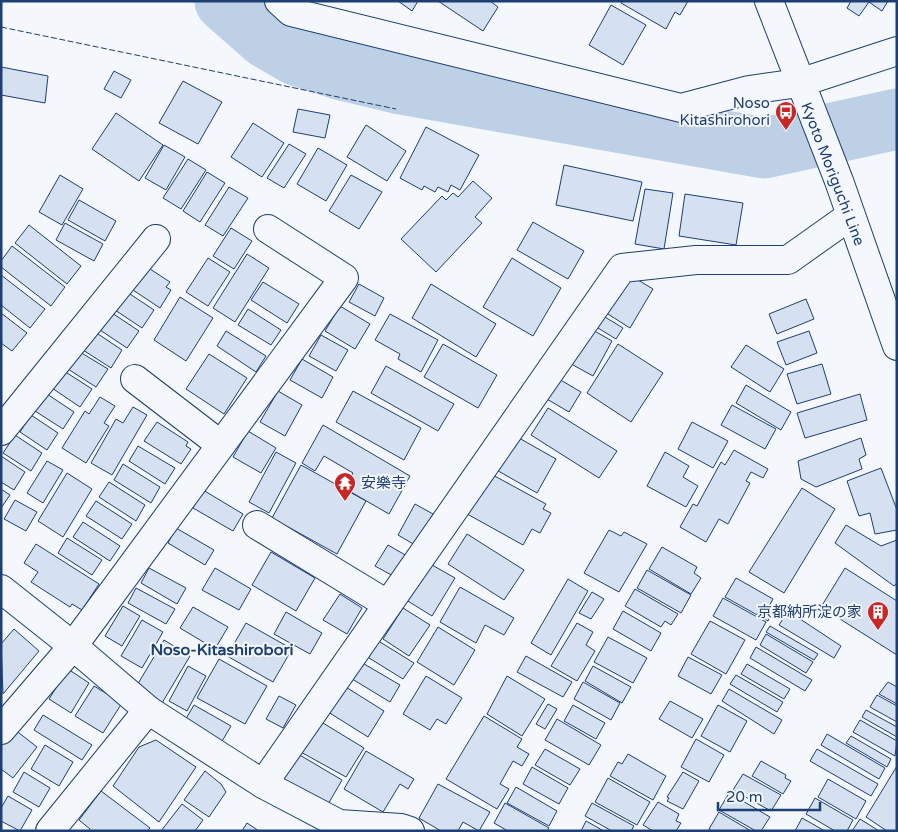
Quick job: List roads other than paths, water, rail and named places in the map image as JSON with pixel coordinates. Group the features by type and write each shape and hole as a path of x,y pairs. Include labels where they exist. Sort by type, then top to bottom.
{"street":[{"path":"279,1 291,12 681,108 749,90 802,90 897,51"},
{"name":"Kyoto Moriguchi Line","path":"769,1 802,90 839,181 897,346"},
{"path":"263,784 622,268 696,260 788,260 850,216"},
{"path":"1,730 73,646 344,278 268,229"},
{"path":"1,432 156,239"},
{"path":"135,379 221,445"},
{"path":"257,525 387,604"},
{"path":"1,589 73,646 148,710 263,784 340,824 402,828 410,831"},
{"path":"50,831 148,710"}],"waterway":[{"path":"225,1 267,38 296,55 339,69 401,84 764,148 897,119"}],"place":[{"name":"Noso Kitashirohori","path":"786,131"},
{"name":"安樂寺","path":"345,502"},
{"name":"京都納所淀の家","path":"878,631"}],"district":[{"name":"Noso-Kitashirobori","path":"222,649"}]}
